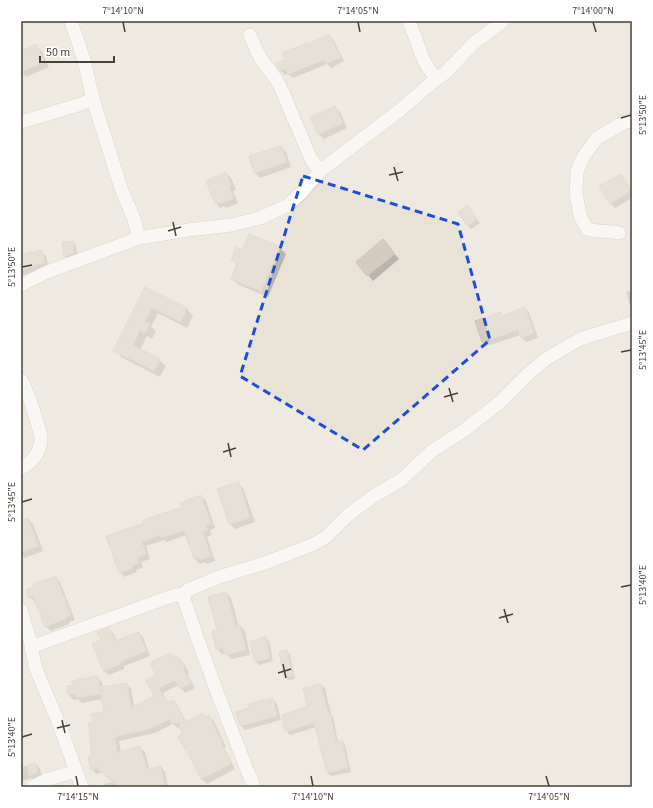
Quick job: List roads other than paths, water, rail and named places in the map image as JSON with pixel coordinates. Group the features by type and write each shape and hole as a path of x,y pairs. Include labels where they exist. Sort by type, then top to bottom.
{"street":[{"path":"71,21 84,60 93,99 121,188 134,218 139,238"},
{"path":"409,21 424,61 436,79"},
{"path":"21,285 47,272 139,238 231,225 260,218 288,205 320,171 400,110 445,73 474,43 502,21"},
{"path":"250,35 261,59 279,86 311,159 320,171"},
{"path":"21,122 93,99"},
{"path":"619,233 587,229 580,216 576,193 577,172 583,157 597,138 632,120"},
{"path":"31,647 172,596 184,594 188,590 219,577 265,563 314,544 326,537 348,515 375,495 401,480 432,451 463,431 499,404 528,374 546,359 580,338 632,322"},
{"path":"21,380 35,415 41,438 35,457 21,468"},
{"path":"184,594 196,635 254,787"},
{"path":"21,610 40,679 58,720 82,787"},
{"path":"32,787 49,779 76,771"}]}
